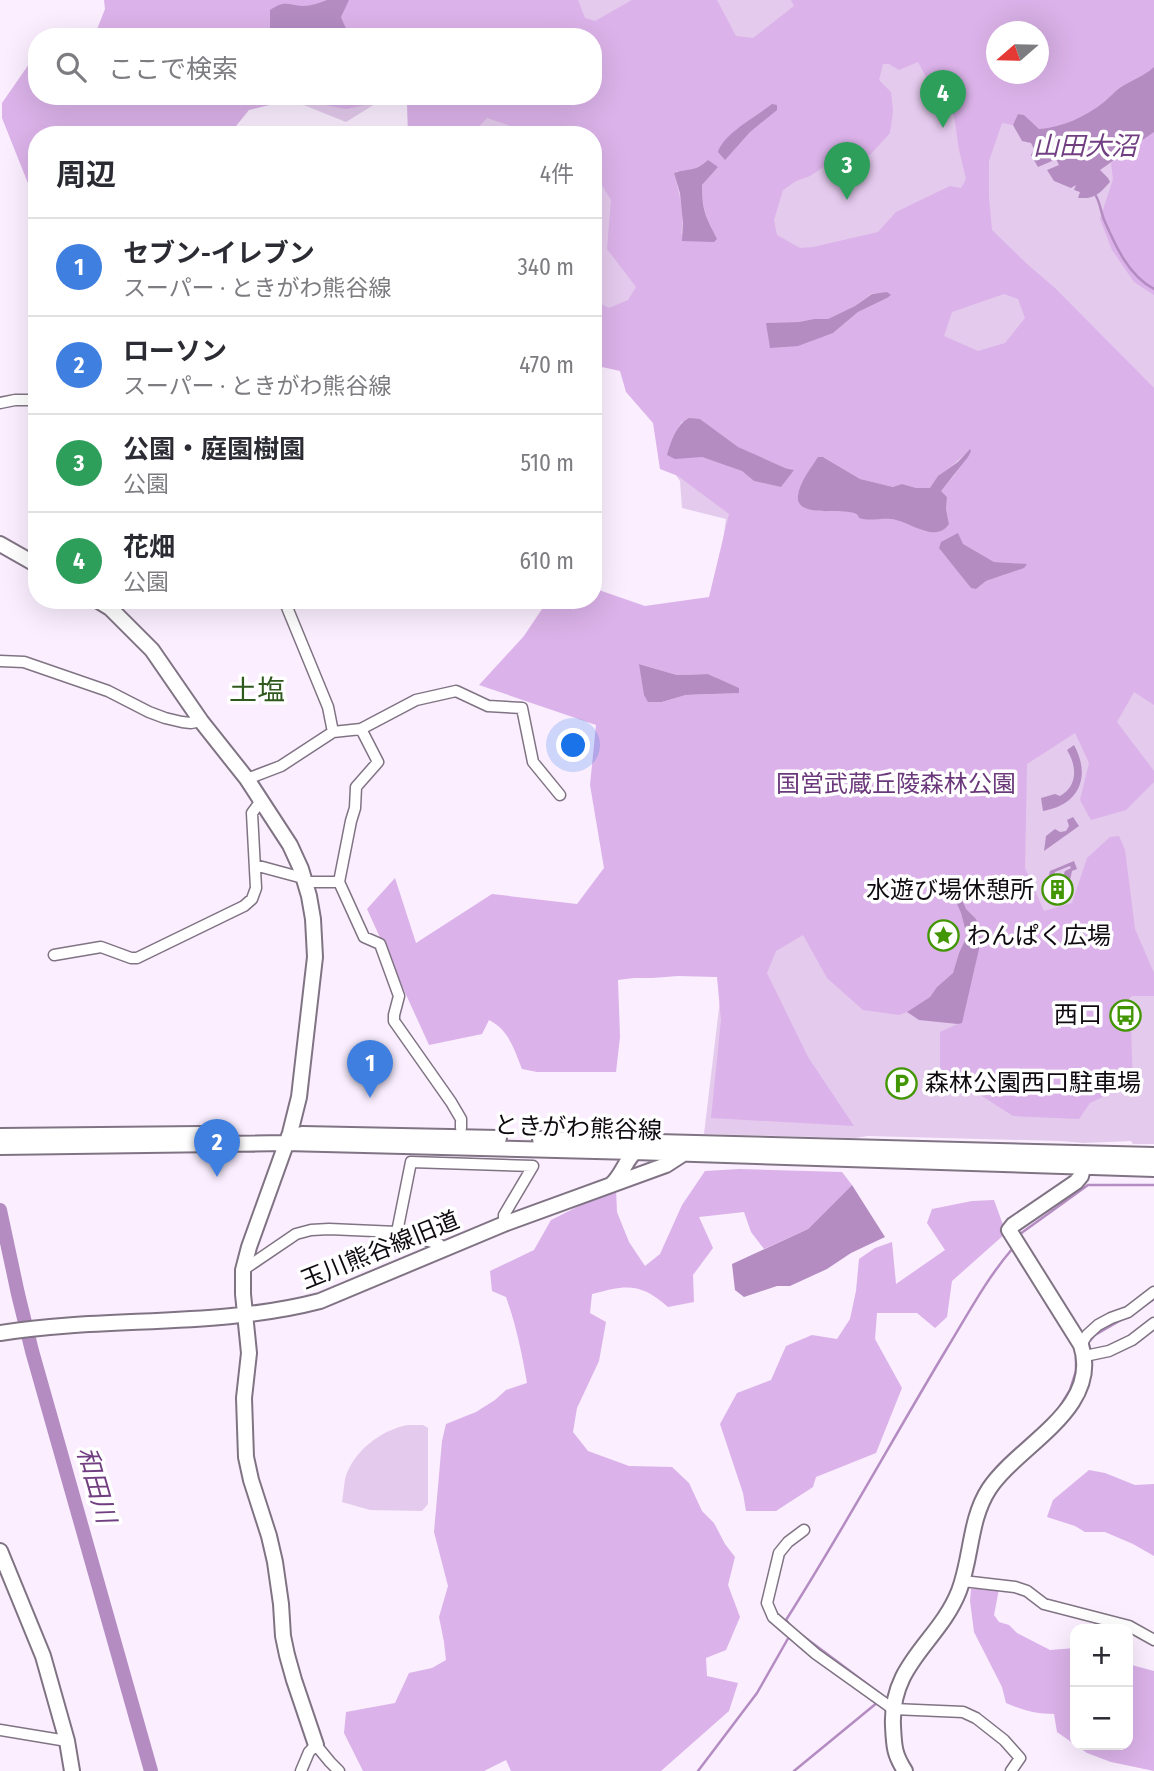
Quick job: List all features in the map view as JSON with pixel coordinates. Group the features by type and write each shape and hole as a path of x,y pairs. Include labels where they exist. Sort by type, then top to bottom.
{"street":[{"path":"0,402 28,400"},
{"path":"0,544 28,560"},
{"path":"113,609 152,650 261,800 290,845 304,880 313,919 315,957 299,1097 288,1138 243,1270 244,1315 249,1353 244,1398 246,1457 275,1562 287,1654 316,1745 339,1771"},
{"path":"288,609 328,707 333,732"},
{"path":"0,661 24,662 108,691 165,718 191,723 201,721"},
{"path":"247,779 281,766 333,732 361,729 416,700 456,691 488,706 522,708 533,762 559,795"},
{"path":"361,729 378,762 356,787 355,808 339,882 364,937 380,944 398,996 394,1021 452,1102 461,1119 461,1128"},
{"path":"54,955 101,947 137,958 244,906 252,899 256,888 252,813 261,800"},
{"path":"255,865 304,880 339,882"},
{"name":"ときがわ熊谷線","path":"288,1138 683,1154 1085,1160 1154,1155"},
{"name":"ときがわ熊谷線","path":"0,1147 10,1140 288,1138 649,1142 1085,1160 1154,1169"},
{"path":"610,1186 619,1178 634,1152 649,1142"},
{"path":"610,1151 620,1160 622,1171"},
{"name":"玉川熊谷線旧道","path":"0,1333 34,1328 244,1315 285,1310 320,1301 504,1224 666,1164 683,1154"},
{"path":"397,1232 411,1161 461,1159 533,1166 504,1215 504,1224"},
{"path":"1083,1351 1009,1230 1013,1224 1076,1182 1081,1176 1085,1160"},
{"path":"243,1270 296,1234 312,1230 397,1232 439,1244 444,1249"},
{"path":"905,1771 896,1756 892,1724 896,1692 904,1673 944,1619 956,1598 963,1581 974,1521 981,1503 996,1479 1066,1412 1082,1381 1085,1365 1083,1351 1087,1335 1098,1325 1128,1312 1154,1292"},
{"path":"1083,1351 1109,1351 1132,1340 1154,1323"},
{"path":"804,1530 779,1553 767,1603 773,1617 816,1654 893,1709 963,1712 976,1718 1004,1740 1020,1759 1011,1771"},
{"path":"0,1552 43,1656 72,1771"},
{"path":"963,1581 1015,1587 1027,1591 1044,1604 1129,1626 1154,1640"},
{"path":"0,1730 66,1741"},
{"path":"300,1771 309,1752 316,1745"}],"green space":[{"name":"国営武蔵丘陵森林公園","path":"104,0 578,0 585,18 595,21 632,0 717,0 736,36 753,38 794,6 791,0 1154,0 1154,67 1121,87 1089,112 1066,124 1039,129 1024,115 1019,114 1013,125 1002,123 989,161 992,230 1055,288 1154,388 1154,705 1134,692 1117,722 1154,771 1154,782 1126,810 1091,820 1080,800 1089,763 1075,733 1027,764 1025,868 1044,911 1072,903 1087,858 1110,837 1119,836 1125,850 1135,929 1154,973 1154,996 1132,996 1119,1009 1122,1027 1131,1028 1133,1087 1124,1087 1090,1103 1079,1119 1013,1116 940,1069 940,1032 962,1022 976,920 954,897 967,936 953,973 930,997 899,1015 863,1010 827,978 803,935 776,951 767,973 808,1057 854,1126 711,1118 721,1020 717,977 678,976 618,980 620,1037 616,1072 537,1072 522,1069 506,1035 489,1020 482,1034 429,1045 367,909 395,878 416,943 492,894 577,904 604,868 590,785 596,725 479,685 524,636 542,609 602,609 602,591 645,606 709,597 729,514 678,476 660,469 653,423 626,392 620,371 602,367 602,304 609,308 628,300 636,287 607,249 611,200 602,185 602,126 511,126 487,118 479,126 408,126 407,105 602,105 602,28 98,28 105,9","holes":["918,62 954,116 966,179 961,188 950,186 896,212 878,232 800,248 777,235 774,220 783,190 831,162 870,155 890,133 893,111 891,92 879,80 883,64 889,64 899,70","705,163 718,167 702,185 704,207 712,228 681,234 682,211 674,173 688,172","872,293 887,293 887,298 858,312 833,333 766,323 828,319 855,306","1004,294 1018,299 1025,318 1005,343 978,351 944,336 952,312","700,419 737,447 793,469 781,487 754,481 742,471 702,457 667,455 681,422","971,451 940,491 947,497 949,524 926,532 897,520 863,517 853,513 824,457 860,479 894,487 902,484 930,488 939,477","958,533 962,544 994,562 1026,564 986,581 976,589 971,588 962,576","639,664 677,675 708,674 739,688 739,693 686,695 662,702"]},
{"name":"国営武蔵丘陵森林公園","path":"129,0 1154,0 1154,1144 1133,1144 1131,1141 1084,1143 704,1134 723,975 714,603 726,519 682,508 680,481 657,448 661,390 602,358 602,126 419,126 413,105 602,105 602,28 112,28"},
{"path":"28,65 28,105 269,105 249,110 236,126 28,126 28,183 2,118 2,103"},
{"path":"304,105 373,105 346,122"},
{"path":"325,105 365,105 346,109"},
{"path":"1154,132 1154,295 1134,282 1112,250 1100,219 1113,179 1111,163"},
{"path":"740,1169 842,1172 852,1185 808,1229 764,1249 751,1232 744,1212 699,1217 713,1248 693,1275 694,1302 668,1307 649,1293 632,1288 592,1294 590,1313 606,1322 599,1361 577,1408 573,1432 588,1451 629,1466 672,1467 689,1483 702,1511 714,1523 735,1557 728,1585 740,1617 726,1650 706,1658 707,1676 738,1683 729,1711 661,1771 511,1771 506,1760 484,1771 363,1771 344,1733 346,1712 395,1703 409,1673 432,1668 446,1660 439,1617 448,1586 434,1532 446,1424 476,1412 506,1390 527,1383 510,1308 506,1297 492,1291 490,1271 534,1250 551,1220 616,1189 617,1212 629,1242 645,1266 660,1254 682,1205 705,1171"},
{"path":"994,1200 1006,1233 952,1281 947,1317 935,1328 917,1313 877,1313 875,1339 902,1388 876,1453 816,1477 813,1487 776,1511 746,1511 743,1493 720,1424 737,1393 771,1380 786,1346 812,1335 837,1339 850,1319 859,1259 875,1248 892,1242 896,1284 945,1250 927,1223 932,1209 972,1201"},
{"path":"408,1425 423,1425 428,1428 428,1504 422,1511 370,1510 342,1502 345,1479 354,1459 378,1437"},
{"path":"1089,1470 1105,1473 1135,1485 1154,1484 1154,1556 1105,1532 1085,1532 1047,1517 1053,1500"},
{"path":"971,1589 999,1589 994,1615 999,1622 1009,1625 1017,1633 1050,1650 1070,1648 1070,1741 1057,1732 1054,1714 1029,1711 1006,1703 1002,1687 974,1632"},
{"path":"1133,1665 1154,1671 1154,1771 1111,1762 1083,1750 1133,1750"}],"water":[{"path":"327,0 349,0 341,17 347,28 270,28 270,10 275,7 283,4 315,4"},
{"name":"山田大沼","path":"1154,67 1154,132 1100,170 1110,182 1100,193 1089,198 1078,198 1080,192 1074,190 1076,185 1071,188 1054,181 1047,170 1059,165 1055,157 1038,167 1031,155 1034,149 1031,143 1022,141 1013,125 1018,114 1024,115 1039,129 1065,124 1089,112 1121,87"},
{"path":"772,104 777,105 777,110 750,132 725,160 718,152 721,145 741,126"},
{"path":"708,160 718,167 702,185 703,202 707,219 717,239 714,242 682,241 680,193 674,173 695,169"},
{"path":"887,292 891,295 858,312 833,333 798,346 770,348 766,323 828,319 872,294"},
{"path":"689,418 700,419 738,447 794,470 781,487 754,481 742,471 702,457 675,459 667,455 678,429"},
{"path":"970,449 968,457 941,491 947,497 949,524 938,532 924,531 892,519 867,519 848,512 811,510 799,503 801,486 818,457 823,457 860,479 893,487 902,484 930,488 938,476 958,462"},
{"path":"958,533 963,544 994,562 1027,564 1024,568 986,581 976,589 971,588 939,548 941,542"},
{"path":"639,664 677,675 708,674 739,688 739,693 686,695 662,702 648,702 644,695"},
{"path":"1074,745 1082,768 1079,787 1066,803 1043,811 1041,798 1055,794 1060,796 1073,781 1073,763 1067,750"},
{"path":"1073,817 1079,826 1044,851 1046,836 1055,829 1066,831 1069,826 1067,820"},
{"path":"1074,861 1077,869 1072,871 1065,904 1056,903 1057,898 1061,899 1065,871 1071,868 1070,866 1055,872 1052,883 1047,882 1050,871"},
{"path":"956,886 966,909 976,919 981,932 962,1023 919,1020 907,1012 930,997 953,973 967,936 954,897 953,888"},
{"path":"852,1185 885,1237 790,1286 777,1286 744,1297 735,1290 732,1264 808,1229"}],"waterway":[{"path":"1096,196 1105,222 1124,260 1137,277 1154,289"},
{"path":"1021,1237 1020,1234 1088,1185 1154,1185"},
{"name":"和田川","path":"0,1210 32,1351 151,1771"},
{"path":"793,1629 786,1620 977,1298 1013,1248"},
{"path":"1142,1307 1154,1299"},
{"path":"1088,1343 1095,1335 1128,1316"},
{"path":"1059,1408 1070,1390 1076,1371 1076,1356"},
{"path":"975,1500 995,1468 1043,1425"},
{"path":"795,1630 882,1695"},
{"path":"698,1771 757,1693 790,1635"},
{"path":"794,1771 878,1702"}],"place":[{"name":"花畑","path":"943,128"},
{"name":"公園・庭園樹園","path":"847,200"},
{"name":"水遊び場休憩所","path":"1057,890"},
{"name":"わんぱく広場","path":"944,936"},
{"name":"西口","path":"1125,1015"},
{"name":"森林公園西口駐車場","path":"902,1083"},
{"name":"セブン-イレブン","path":"370,1098"},
{"name":"ローソン","path":"217,1177"}],"district":[{"name":"土塩","path":"257,690"}]}
